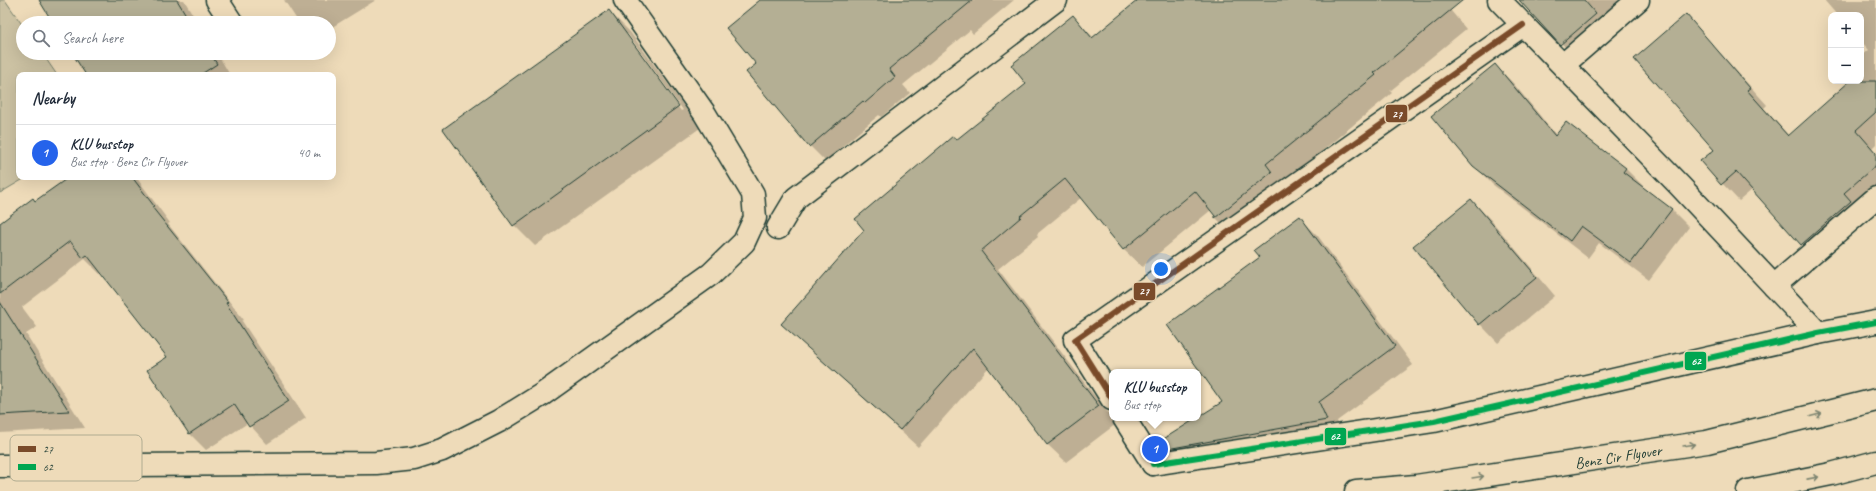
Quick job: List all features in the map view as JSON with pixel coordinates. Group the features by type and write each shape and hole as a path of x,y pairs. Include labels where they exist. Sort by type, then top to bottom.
{"main road":[{"path":"217,0 227,16"},
{"path":"142,465 376,463 414,459 442,450 499,421 543,394 711,274 744,242 755,218 753,194 705,114 625,0"},
{"path":"778,228 796,198 1056,0"},
{"path":"1499,0 1680,186 1818,333"},
{"path":"1563,65 1638,0"},
{"path":"1109,394 1074,340 1523,25"},
{"path":"1774,286 1876,198"},
{"path":"1126,421 1154,457 1434,421 1818,333 1876,322"},
{"name":"Benz Cir Flyover","path":"1356,491 1416,486 1707,442 1876,400"},
{"path":"1748,491 1831,474 1876,462"},
{"path":"0,466 10,466"}],"shaded area":[{"path":"0,0 5,0 16,16 16,60 47,60 55,72 16,72 16,180 22,180 0,193"}],"building":[{"path":"39,0 177,0 187,16 49,16"},
{"path":"760,0 973,0 889,69 895,77 865,103 863,101 809,147 746,72 756,64 726,28"},
{"path":"1138,0 1463,0 1374,73 1376,75 1266,164 1272,172 1215,218 1195,191 1123,250 1065,179 981,251 1099,406 1047,445 973,348 900,430 781,324 864,230 855,219 953,136 956,140 1026,84 1011,65 1073,15 1092,38"},
{"path":"1519,0 1584,0 1596,14 1560,45"},
{"path":"609,10 679,106 513,226 443,129"},
{"path":"1686,14 1750,88 1747,90 1788,136 1847,84 1864,84 1864,81 1876,81 1876,112 1856,130 1876,153 1876,165 1844,193 1851,201 1801,245 1736,172 1721,185 1700,161 1714,150 1634,59"},
{"path":"76,60 214,60 217,64 205,72 84,72"},
{"path":"1495,64 1555,136 1566,122 1626,168 1623,172 1672,209 1631,263 1581,226 1570,241 1473,166 1431,116"},
{"path":"65,180 134,180 154,206 152,207 228,302 226,303 289,401 249,427 234,404 189,434 147,370 167,357 87,255 83,258 70,241 0,294 0,223 33,198 35,201"},
{"path":"1471,199 1537,277 1479,325 1413,246"},
{"path":"1300,216 1395,346 1319,402 1327,420 1167,449 1162,440 1192,421 1201,421 1201,415 1222,402 1201,373 1201,369 1198,369 1167,325 1260,257 1254,250"},
{"path":"0,302 69,411 0,415"}],"transit line":[{"name":"27","path":"1109,394 1075,340 1523,25"},
{"name":"62","path":"1153,464 1434,421 1818,333 1876,322"}],"place":[{"name":"KLU busstop","path":"1155,449"}]}
